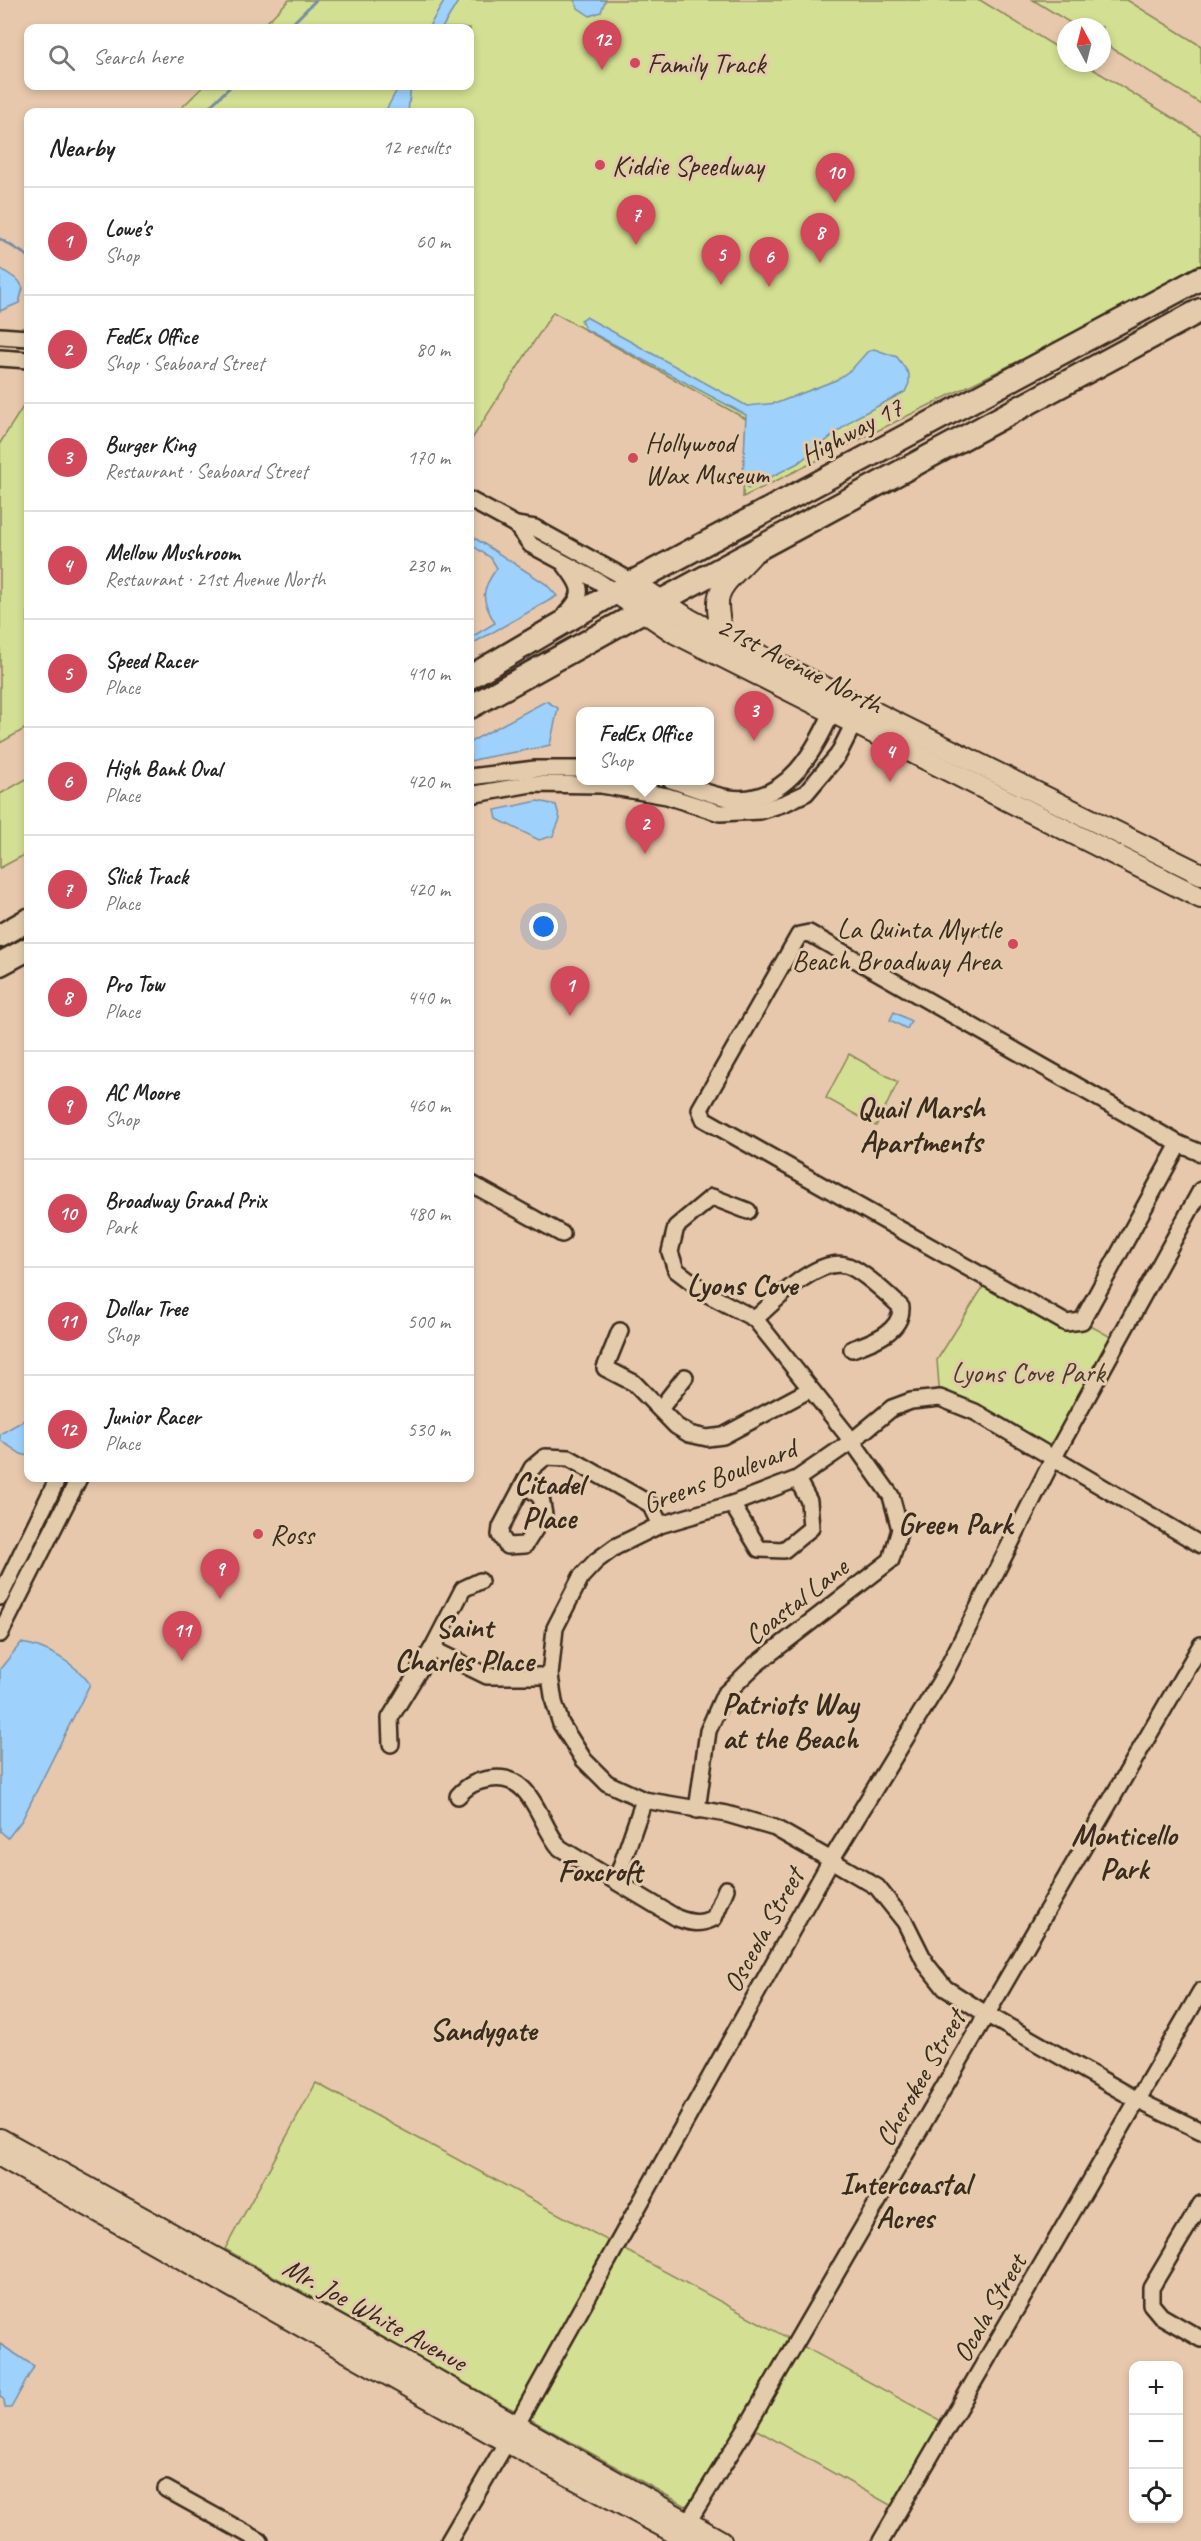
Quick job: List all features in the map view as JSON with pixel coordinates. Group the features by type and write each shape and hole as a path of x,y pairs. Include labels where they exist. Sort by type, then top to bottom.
{"highway":[{"name":"Highway 17","path":"474,675 625,587 1201,278"},
{"name":"Highway 17","path":"474,705 652,606 1201,310"},
{"path":"0,936 24,922"},
{"path":"0,964 24,951"}],"main road":[{"path":"723,637 716,602 720,588 757,549"},
{"name":"21st Avenue North","path":"625,587 652,606 723,637 836,705 1201,898"},
{"name":"21st Avenue North","path":"652,606 675,633 836,705"},
{"name":"21st Avenue North","path":"857,716 1108,826 1201,874"},
{"name":"Mr. Joe White Avenue","path":"0,2139 686,2533 721,2541"},
{"name":"Mr. Joe White Avenue","path":"0,2156 512,2434"}],"street":[{"path":"0,336 24,338"},
{"path":"0,358 24,360"},
{"name":"21st Avenue North","path":"474,502 516,525 535,528 625,587"},
{"name":"21st Avenue North","path":"516,525 531,545 625,587"},
{"path":"543,636 578,602 580,594 575,579 561,560"},
{"path":"687,785 729,798 761,794 780,786 796,774 813,750 836,705"},
{"path":"474,794 531,784 600,786 667,796 720,813 760,811 806,793 838,755 857,716"},
{"path":"474,777 535,769 576,769"},
{"path":"1179,1144 1082,1321 1066,1323 704,1119 700,1109 799,935 809,933 1179,1144 1201,1153"},
{"path":"474,1185 562,1234"},
{"path":"1053,1459 1201,1190"},
{"path":"748,1211 712,1197 676,1227 670,1252 676,1270 709,1295 755,1319 787,1289 823,1267 845,1265 877,1285 901,1307 899,1319 889,1331 871,1342 852,1349"},
{"name":"Coastal Lane","path":"697,1810 708,1731 724,1695 755,1665 891,1560 900,1529 891,1496 852,1441 808,1390 755,1319"},
{"path":"620,1331 605,1368 634,1383 676,1426 689,1434 707,1438 723,1436 808,1390"},
{"path":"660,1409 685,1377"},
{"name":"Greens Boulevard","path":"831,1860 775,1828 727,1814 644,1800 607,1783 584,1760 561,1724 554,1702 550,1676 555,1628 581,1577 596,1561 615,1547 660,1525 732,1504 797,1479 852,1441 892,1408 911,1401 940,1398 975,1412 1201,1545"},
{"path":"524,1484 532,1468 544,1457 569,1458 650,1504 660,1525"},
{"name":"Osceola Street","path":"449,2541 512,2434 831,1860 943,1677 1053,1459"},
{"path":"732,1504 759,1549 784,1550 811,1528 809,1501 797,1479"},
{"path":"0,1597 56,1482"},
{"path":"0,1634 77,1482"},
{"path":"391,1744 390,1718 432,1649 463,1588 480,1581"},
{"name":"Cherokee Street","path":"686,2533 1201,1645"},
{"path":"432,1649 487,1676 550,1676"},
{"path":"458,1796 467,1786 480,1780 509,1779 527,1790 550,1837 560,1848 677,1918 691,1923 705,1922 714,1918 726,1889"},
{"path":"616,1881 644,1800"},
{"path":"831,1860 877,1887 905,1922 926,1964 945,1988 986,2014 1139,2101 1201,2131"},
{"name":"Ocala Street","path":"881,2541 1201,1991"},
{"path":"1201,2204 1151,2288 1151,2304 1161,2316 1201,2339"},
{"path":"166,2488 260,2541"}],"green space":[{"path":"289,0 980,0 1057,47 1057,72 1098,72 1201,135 1201,271 743,497 746,419 553,312 474,436 474,108 181,108 200,90 474,90 474,24 265,24"},
{"path":"1033,0 1127,0 1201,46 1201,104 1111,48 1111,18 1062,18"},
{"path":"24,405 24,729 0,743 0,443"},
{"path":"24,780 24,855 0,868 0,794"},
{"path":"849,1054 898,1082 876,1126 826,1098"},
{"name":"Lyons Cove Park","path":"988,1279 1066,1323 1082,1321 1118,1341 1053,1459 940,1398 937,1360"},
{"path":"316,2083 947,2424 899,2510 748,2425 686,2506 225,2249"}],"water":[{"path":"445,0 459,0 444,24 430,24"},
{"path":"574,0 605,1 601,12 590,16 578,8"},
{"path":"397,90 411,90 408,108 387,108"},
{"path":"0,268 19,281 23,288 19,303 0,311"},
{"path":"586,317 747,406 777,403 836,380 852,369 867,352 874,349 897,357 909,374 909,383 905,392 855,418 798,463 748,489 743,477 746,415 585,329 581,320"},
{"path":"474,538 546,584 557,596 474,643 474,636 495,623 487,608 484,595 497,568 491,558 474,547"},
{"path":"546,701 558,708 550,745 474,760 474,740"},
{"path":"538,801 556,805 560,819 553,836 539,840 497,819 495,810"},
{"path":"993,924 998,928 996,935 989,939 981,937 981,933"},
{"path":"894,1012 911,1021 907,1029 890,1020"},
{"path":"24,1420 24,1455 0,1440 0,1434"},
{"path":"21,1643 60,1657 90,1684 22,1820 8,1838 0,1831 0,1669"},
{"path":"0,2344 34,2366 11,2408 5,2408 4,2400 0,2396"}],"waterway":[{"path":"292,24 316,0"},
{"path":"208,108 227,90"},
{"path":"0,239 24,254"}],"place":[{"name":"Family Track","path":"635,63"},
{"name":"Junior Racer","path":"602,70"},
{"name":"Kiddie Speedway","path":"600,165"},
{"name":"Broadway Grand Prix","path":"835,203"},
{"name":"Slick Track","path":"636,245"},
{"name":"Pro Tow","path":"820,263"},
{"name":"Speed Racer","path":"721,285"},
{"name":"High Bank Oval","path":"769,287"},
{"name":"Hollywood Wax Museum","path":"633,458"},
{"name":"Burger King","path":"754,741"},
{"name":"Mellow Mushroom","path":"890,782"},
{"name":"FedEx Office","path":"645,854"},
{"name":"La Quinta Myrtle Beach Broadway Area","path":"1013,944"},
{"name":"Lowe's","path":"570,1016"},
{"name":"Ross","path":"258,1534"},
{"name":"AC Moore","path":"220,1599"},
{"name":"Dollar Tree","path":"182,1661"}],"district":[{"name":"Quail Marsh Apartments","path":"921,1125"},
{"name":"Lyons Cove","path":"742,1285"},
{"name":"Citadel Place","path":"549,1502"},
{"name":"Green Park","path":"955,1524"},
{"name":"Saint Charles Place","path":"464,1644"},
{"name":"Patriots Way at the Beach","path":"790,1721"},
{"name":"Monticello Park","path":"1124,1852"},
{"name":"Foxcroft","path":"600,1871"},
{"name":"Sandygate","path":"483,2030"},
{"name":"Intercoastal Acres","path":"905,2201"}]}
